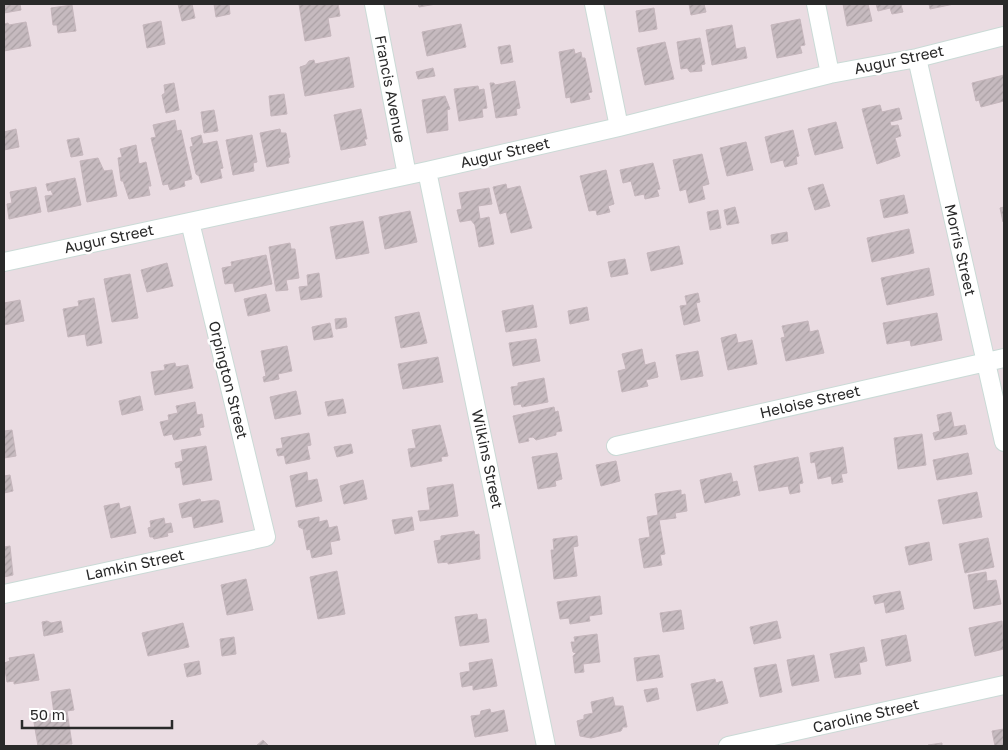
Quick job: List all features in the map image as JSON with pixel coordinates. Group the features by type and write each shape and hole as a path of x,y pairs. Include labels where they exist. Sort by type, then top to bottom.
{"street":[{"name":"Francis Avenue","path":"374,4 407,175"},
{"path":"594,4 619,127"},
{"path":"816,4 830,74"},
{"name":"Augur Street","path":"4,262 427,171 619,127 830,74 917,58 1004,36"},
{"name":"Morris Street","path":"917,58 1004,442"},
{"name":"Wilkins Street","path":"427,171 546,746"},
{"name":"Orpington Street","path":"190,222 266,537"},
{"name":"Heloise Street","path":"616,446 1004,358"},
{"name":"Lamkin Street","path":"4,594 266,537"},
{"name":"Caroline Street","path":"728,746 1004,685"}],"building":[{"path":"4,4 20,4 21,10 4,13"},
{"path":"178,4 192,4 195,18 182,21"},
{"path":"214,4 229,4 230,14 216,17"},
{"path":"299,4 338,4 340,16 328,18 331,36 305,41"},
{"path":"418,4 436,4 419,7"},
{"path":"689,4 704,4 706,12 691,15"},
{"path":"843,4 868,4 872,21 847,26"},
{"path":"876,4 905,4 901,5 903,12 892,14 890,8 878,11"},
{"path":"929,4 954,4 930,9"},
{"path":"72,5 76,31 58,33 57,25 53,25 51,8"},
{"path":"654,8 657,29 639,32 636,11"},
{"path":"800,19 805,45 800,46 802,53 777,58 771,25"},
{"path":"161,21 165,44 147,48 143,25"},
{"path":"26,22 31,46 4,51 4,24"},
{"path":"461,24 466,47 427,56 422,32"},
{"path":"732,25 736,49 745,47 747,58 712,65 706,30"},
{"path":"700,38 705,64 701,65 702,71 690,72 687,68 681,69 677,42"},
{"path":"665,42 674,79 645,85 637,48"},
{"path":"510,45 513,62 501,64 498,47"},
{"path":"574,49 575,54 581,52 582,58 585,58 592,92 588,93 590,99 571,103 570,97 566,98 559,52"},
{"path":"349,57 354,87 305,96 300,67 306,65 309,61 314,60 315,64"},
{"path":"433,68 435,76 418,79 416,72"},
{"path":"1004,75 1004,101 981,107 979,100 976,101 972,83"},
{"path":"515,81 520,108 516,109 517,115 496,118 490,83 495,85"},
{"path":"174,83 179,110 166,113 162,95 165,93 164,85"},
{"path":"478,86 479,90 484,89 487,108 482,109 483,117 459,121 454,89"},
{"path":"284,94 287,114 271,116 269,96"},
{"path":"445,96 450,109 447,110 448,130 427,133 422,100"},
{"path":"880,105 882,112 899,108 902,119 890,122 891,126 898,125 901,136 895,138 900,156 877,164 862,109"},
{"path":"361,109 367,139 364,139 366,145 341,150 334,115"},
{"path":"214,110 218,131 204,133 201,112"},
{"path":"175,120 177,131 181,130 192,179 184,181 185,186 170,190 168,184 163,185 151,138 156,137 153,125"},
{"path":"836,122 843,148 815,155 808,129"},
{"path":"16,129 19,147 4,150 4,132"},
{"path":"280,129 281,133 286,133 290,157 288,158 289,163 267,167 260,133"},
{"path":"793,130 799,156 796,157 797,164 785,167 783,160 771,163 765,137"},
{"path":"201,135 203,144 217,141 223,168 220,169 222,178 201,183 199,176 196,174 190,147 193,146 191,138"},
{"path":"252,135 257,162 253,163 254,171 233,175 226,140"},
{"path":"79,138 83,155 71,157 67,140"},
{"path":"746,142 753,170 727,176 720,148"},
{"path":"136,145 139,164 146,162 151,186 148,186 150,195 129,199 123,181 121,181 118,158 122,157 120,149"},
{"path":"702,154 709,184 702,186 705,199 689,203 686,189 680,191 673,160"},
{"path":"98,158 104,171 112,170 117,196 87,202 80,161"},
{"path":"653,163 660,189 657,190 659,196 645,199 644,194 635,196 631,181 623,183 620,170"},
{"path":"606,170 614,204 608,206 610,212 597,215 596,210 589,211 580,176"},
{"path":"75,178 81,205 48,212 45,196 53,195 51,190 48,191 46,184"},
{"path":"506,184 507,189 520,186 532,228 511,233 506,212 500,214 493,187"},
{"path":"823,184 830,206 815,210 808,188"},
{"path":"36,187 41,212 9,219 7,204 12,203 10,192"},
{"path":"489,188 492,204 478,206 480,219 489,217 494,244 479,247 475,225 471,220 460,222 457,210 462,209 459,193"},
{"path":"904,195 908,213 884,218 880,200"},
{"path":"735,207 739,223 727,225 724,210"},
{"path":"1004,207 1004,222 1003,222 1000,208"},
{"path":"718,210 721,228 710,230 707,212"},
{"path":"410,211 417,242 385,249 379,217"},
{"path":"363,221 369,253 336,259 330,227"},
{"path":"909,229 914,253 872,262 867,238"},
{"path":"787,232 788,241 772,244 771,235"},
{"path":"290,243 291,249 295,249 299,278 286,280 288,290 276,291 269,247"},
{"path":"679,246 683,264 651,271 647,253"},
{"path":"266,255 272,284 235,292 233,283 225,284 222,268 232,266 231,262"},
{"path":"625,259 628,274 611,277 608,262"},
{"path":"167,263 173,286 147,292 141,270"},
{"path":"929,268 934,295 887,305 881,278"},
{"path":"319,273 322,297 301,300 299,287 308,286 307,275"},
{"path":"130,274 138,318 112,322 104,279"},
{"path":"698,293 700,302 696,303 700,321 684,325 680,306 687,305 685,296"},
{"path":"266,294 270,311 248,316 244,299"},
{"path":"94,298 102,343 87,346 85,334 68,337 63,309 79,306 78,301"},
{"path":"20,300 24,321 4,325 4,303"},
{"path":"533,305 537,327 506,332 502,311"},
{"path":"587,307 589,320 570,324 568,311"},
{"path":"419,312 427,343 401,348 395,317"},
{"path":"937,313 942,340 911,346 910,340 887,344 883,323"},
{"path":"346,318 347,327 336,329 335,319"},
{"path":"808,321 810,332 818,330 824,353 786,361 781,338 785,337 782,326"},
{"path":"330,323 333,337 314,340 312,327"},
{"path":"736,334 738,343 752,340 757,364 728,370 721,338"},
{"path":"536,339 540,361 513,366 509,343"},
{"path":"287,346 292,371 278,374 279,379 264,382 263,377 266,376 261,351"},
{"path":"642,349 645,365 655,362 658,377 646,380 648,386 622,392 618,371 626,369 622,354"},
{"path":"698,351 703,376 681,380 676,355"},
{"path":"438,357 443,382 403,389 398,364"},
{"path":"175,363 176,367 188,365 193,388 155,395 151,372 165,370 164,365"},
{"path":"544,378 548,402 522,407 521,404 514,405 511,387 518,386 518,383"},
{"path":"296,391 301,414 275,419 270,397"},
{"path":"140,396 143,410 122,415 119,401"},
{"path":"343,399 346,413 328,416 325,402"},
{"path":"195,402 197,415 202,414 204,427 199,428 201,435 174,440 172,434 164,436 160,422 169,420 168,415 178,413 176,406"},
{"path":"554,407 555,412 558,411 562,431 556,432 556,435 536,440 533,437 528,438 529,441 519,443 513,416"},
{"path":"951,412 954,427 965,425 967,434 935,440 933,433 940,431 937,415"},
{"path":"440,425 448,456 441,457 442,461 411,467 408,449 416,448 412,430"},
{"path":"12,430 16,456 4,458 4,431"},
{"path":"309,433 311,445 307,446 310,459 286,464 284,455 278,456 276,449 283,448 281,438"},
{"path":"922,434 926,465 898,469 894,438"},
{"path":"351,444 353,453 337,457 334,447"},
{"path":"206,446 212,480 183,485 180,467 176,468 175,463 183,461 181,450"},
{"path":"843,447 847,473 841,474 843,482 832,484 831,476 818,479 815,462 811,463 810,453"},
{"path":"557,453 562,479 555,481 556,486 538,489 532,457"},
{"path":"968,453 972,474 937,480 933,460"},
{"path":"798,457 803,483 799,484 800,492 790,494 788,486 759,491 754,466"},
{"path":"616,461 620,481 601,486 596,465"},
{"path":"307,472 308,481 317,479 322,501 296,507 290,476"},
{"path":"731,473 733,482 737,481 740,495 705,503 700,480"},
{"path":"10,475 13,491 4,493 4,476"},
{"path":"363,480 367,499 344,504 340,486"},
{"path":"453,484 458,516 420,521 418,511 430,510 427,488"},
{"path":"681,490 681,495 685,494 687,511 675,513 676,518 659,520 665,554 660,555 662,565 644,568 639,539 650,537 647,517 658,515 655,494"},
{"path":"977,492 982,517 943,524 938,500"},
{"path":"200,499 201,502 219,501 223,522 194,528 192,516 182,518 179,504"},
{"path":"119,503 120,509 130,506 136,533 111,538 104,506"},
{"path":"319,517 319,522 327,520 329,528 337,526 340,540 330,542 332,554 312,558 310,549 307,550 303,529 299,527 298,521"},
{"path":"412,517 414,530 395,534 392,520"},
{"path":"164,518 165,524 171,523 173,532 167,533 168,536 154,539 150,537 148,528 151,527 150,521"},
{"path":"474,531 475,535 479,534 480,559 448,564 448,562 438,563 434,541 441,540 441,536"},
{"path":"577,536 578,546 573,547 577,576 554,579 551,550 554,550 553,539"},
{"path":"988,538 994,567 965,573 959,544"},
{"path":"929,542 932,560 909,565 905,547"},
{"path":"10,546 13,575 4,577 4,547"},
{"path":"337,571 345,614 318,619 310,577"},
{"path":"986,572 987,581 996,580 1001,604 974,609 968,575"},
{"path":"246,579 253,610 227,615 221,585"},
{"path":"900,591 904,609 886,613 884,602 875,604 873,596"},
{"path":"600,596 602,614 589,616 590,621 570,624 569,618 560,619 557,602"},
{"path":"681,610 684,629 663,632 660,613"},
{"path":"477,614 478,620 486,619 489,642 460,646 455,617"},
{"path":"47,621 51,623 61,621 63,632 44,636 42,622"},
{"path":"777,621 781,638 754,644 750,627"},
{"path":"1002,621 1004,649 975,656 969,628"},
{"path":"183,623 189,647 148,656 142,633"},
{"path":"597,634 600,662 583,664 584,672 575,673 573,656 576,653 573,652 571,642 575,642 574,637"},
{"path":"906,635 911,661 886,666 881,640"},
{"path":"234,637 236,654 222,656 220,639"},
{"path":"864,647 867,661 859,663 861,674 835,678 830,654"},
{"path":"34,654 39,680 14,684 14,681 7,682 4,663 10,661 9,658"},
{"path":"659,655 663,677 637,681 634,658"},
{"path":"814,655 819,681 792,686 787,660"},
{"path":"492,659 497,686 473,690 473,685 462,687 460,673 470,671 469,663"},
{"path":"199,661 201,674 187,677 184,664"},
{"path":"776,664 782,692 760,697 754,668"},
{"path":"715,679 716,683 722,681 728,703 697,711 691,684"},
{"path":"657,688 659,699 647,702 644,690"},
{"path":"70,689 74,710 67,711 72,744 38,746 33,717 54,713 51,692"},
{"path":"613,697 615,706 623,706 627,727 623,727 621,731 591,738 580,736 577,721 584,719 584,715 593,713 591,702"},
{"path":"490,709 491,713 504,710 508,731 475,737 471,716 480,715 481,711"},
{"path":"1004,729 1004,746 995,746 992,731"},
{"path":"263,740 269,746 256,746"},
{"path":"942,743 942,746 928,745"}]}
